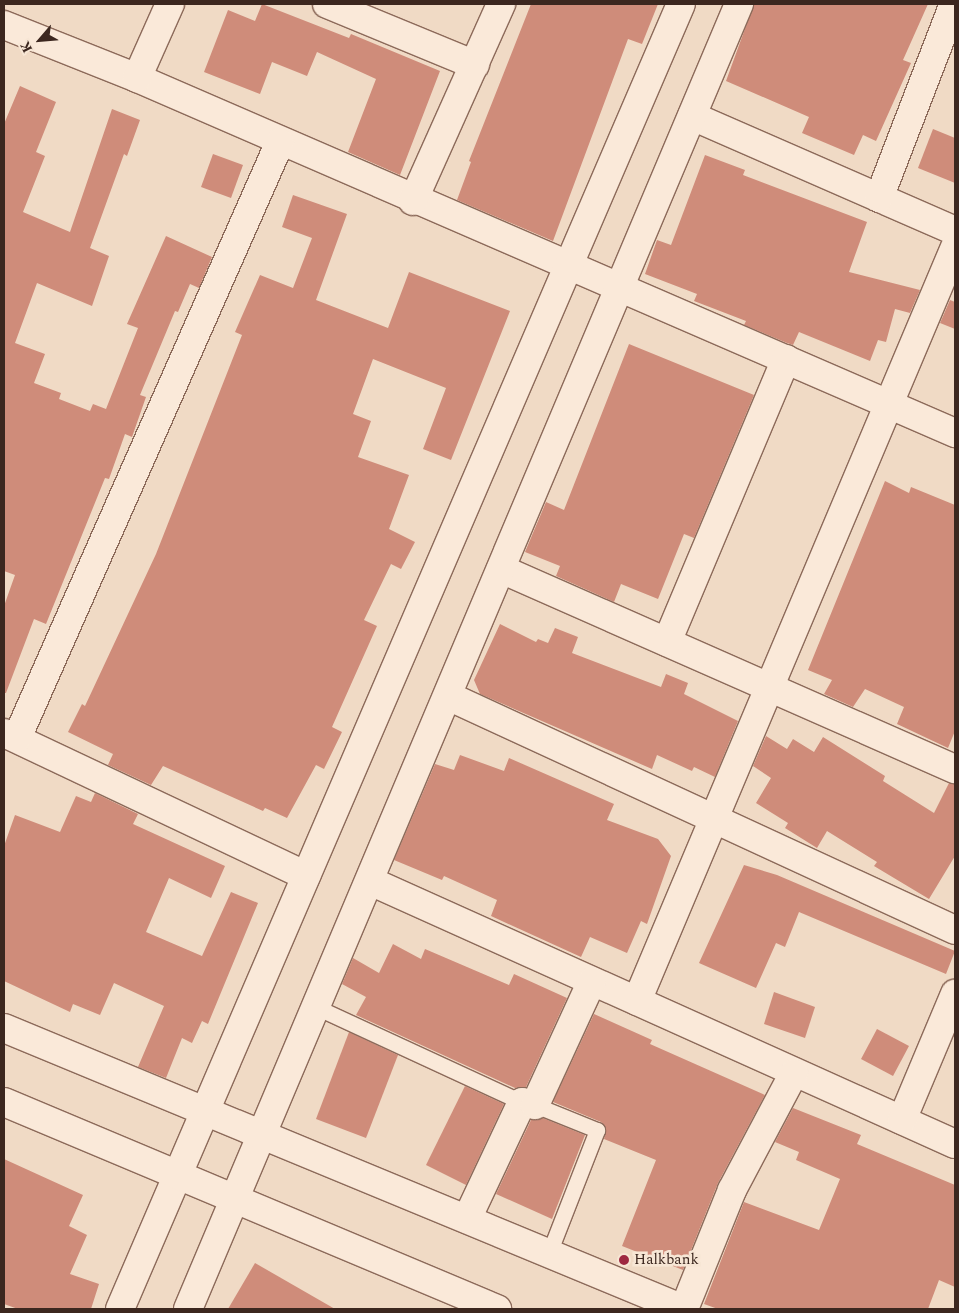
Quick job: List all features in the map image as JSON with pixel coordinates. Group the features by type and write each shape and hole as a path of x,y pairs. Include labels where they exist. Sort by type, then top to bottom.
{"street":[{"path":"4,17 9,4"},
{"path":"137,78 170,4"},
{"path":"327,4 475,65"},
{"path":"413,200 501,4"},
{"path":"120,1309 681,4"},
{"path":"188,1309 237,1198 739,4"},
{"path":"880,198 954,4"},
{"path":"4,25 137,78 413,200 955,432"},
{"path":"692,116 955,231"},
{"path":"280,142 11,736 306,876"},
{"path":"637,1002 955,247"},
{"path":"667,642 786,359"},
{"path":"501,569 955,768"},
{"path":"448,696 955,930"},
{"path":"370,881 955,1144"},
{"path":"467,1219 592,980"},
{"path":"902,1120 955,994"},
{"path":"4,1028 683,1309 732,1190 794,1073"},
{"path":"4,1102 237,1198 496,1309"}],"lane":[{"path":"316,1007 528,1103 597,1130 549,1253"}],"building":[{"path":"262,4 349,38 351,34 440,71 400,175 348,152 376,79 317,52 307,76 272,62 260,94 204,72 228,10 255,21"},
{"path":"531,4 658,4 642,44 628,39 553,241 457,200 471,162 469,161"},
{"path":"754,4 928,4 903,60 911,63 876,141 863,135 854,155 802,133 809,117 726,81"},
{"path":"20,86 56,102 36,152 45,156 23,212 70,232 112,109 140,120 127,156 124,154 90,248 109,256 92,306 37,283 15,343 45,354 34,383 61,393 59,399 90,411 93,404 106,409 138,328 127,324 166,236 212,257 199,288 190,284 178,312 175,311 140,395 146,397 132,437 125,434 109,479 105,478 46,624 34,619 6,693 4,693 4,606 15,575 4,571 4,124"},
{"path":"933,129 955,138 955,183 918,168"},
{"path":"213,154 243,165 231,198 201,187"},
{"path":"705,155 745,170 743,175 867,222 849,272 920,290 910,313 895,309 886,342 878,340 870,361 799,332 793,345 787,343 744,325 746,321 694,301 697,294 645,274 657,240 671,245"},
{"path":"293,195 347,214 316,300 388,328 409,272 510,311 451,460 423,449 446,388 373,359 353,414 371,421 358,457 409,475 389,529 415,542 401,569 391,564 364,620 377,626 332,727 342,732 324,769 316,765 287,818 265,808 263,811 163,766 151,785 108,765 113,754 68,732 82,704 85,706 156,554 242,335 235,332 260,275 293,288 312,238 282,227"},
{"path":"950,300 955,302 955,329 940,323"},
{"path":"629,344 754,395 694,538 684,534 658,599 621,584 614,602 556,576 560,566 525,552 546,502 564,510"},
{"path":"885,481 909,493 911,487 955,505 955,731 948,748 897,724 904,707 865,689 853,707 824,694 832,680 808,670"},
{"path":"500,624 536,642 538,639 548,643 555,628 578,637 572,653 661,687 666,674 688,683 684,694 738,721 715,777 694,767 692,771 657,755 652,769 480,694 474,680"},
{"path":"766,736 787,749 793,739 814,752 823,737 885,776 883,781 934,813 949,783 955,784 955,856 929,899 874,866 877,862 827,831 817,848 785,828 788,823 756,803 771,778 753,766"},
{"path":"460,755 504,771 509,758 614,804 607,820 658,839 671,856 647,924 641,921 627,953 590,937 581,957 491,916 497,900 444,876 442,880 394,860 435,764 454,770"},
{"path":"95,793 138,814 133,824 225,866 211,898 169,878 146,932 202,956 231,892 258,903 208,1024 202,1021 192,1043 182,1038 166,1078 138,1067 164,1006 114,983 100,1015 73,1004 70,1012 4,981 4,846 15,815 60,832 76,796 91,802"},
{"path":"744,865 777,875 955,951 946,974 799,912 785,947 776,943 756,988 699,963"},
{"path":"393,944 421,959 425,949 509,985 514,974 567,998 526,1087 515,1088 356,1015 366,997 342,984 353,958 379,973"},
{"path":"774,992 815,1007 805,1038 764,1024"},
{"path":"594,1014 652,1040 650,1044 765,1095 718,1183 683,1270 622,1246 656,1160 604,1139 606,1128 601,1122 553,1102"},
{"path":"877,1029 909,1046 893,1076 861,1059"},
{"path":"349,1032 398,1055 366,1138 316,1119"},
{"path":"465,1086 504,1104 466,1185 426,1165"},
{"path":"793,1108 861,1135 857,1144 955,1185 955,1287 939,1280 928,1309 718,1309 704,1304 744,1202 819,1230 840,1179 796,1160 799,1152 775,1142"},
{"path":"543,1118 585,1135 552,1219 496,1194 531,1120"},
{"path":"4,1159 83,1195 69,1226 87,1235 70,1274 99,1284 91,1309 18,1309 4,1304"},
{"path":"255,1263 335,1309 228,1309"}],"place":[{"name":"Halkbank","path":"624,1260"}]}
